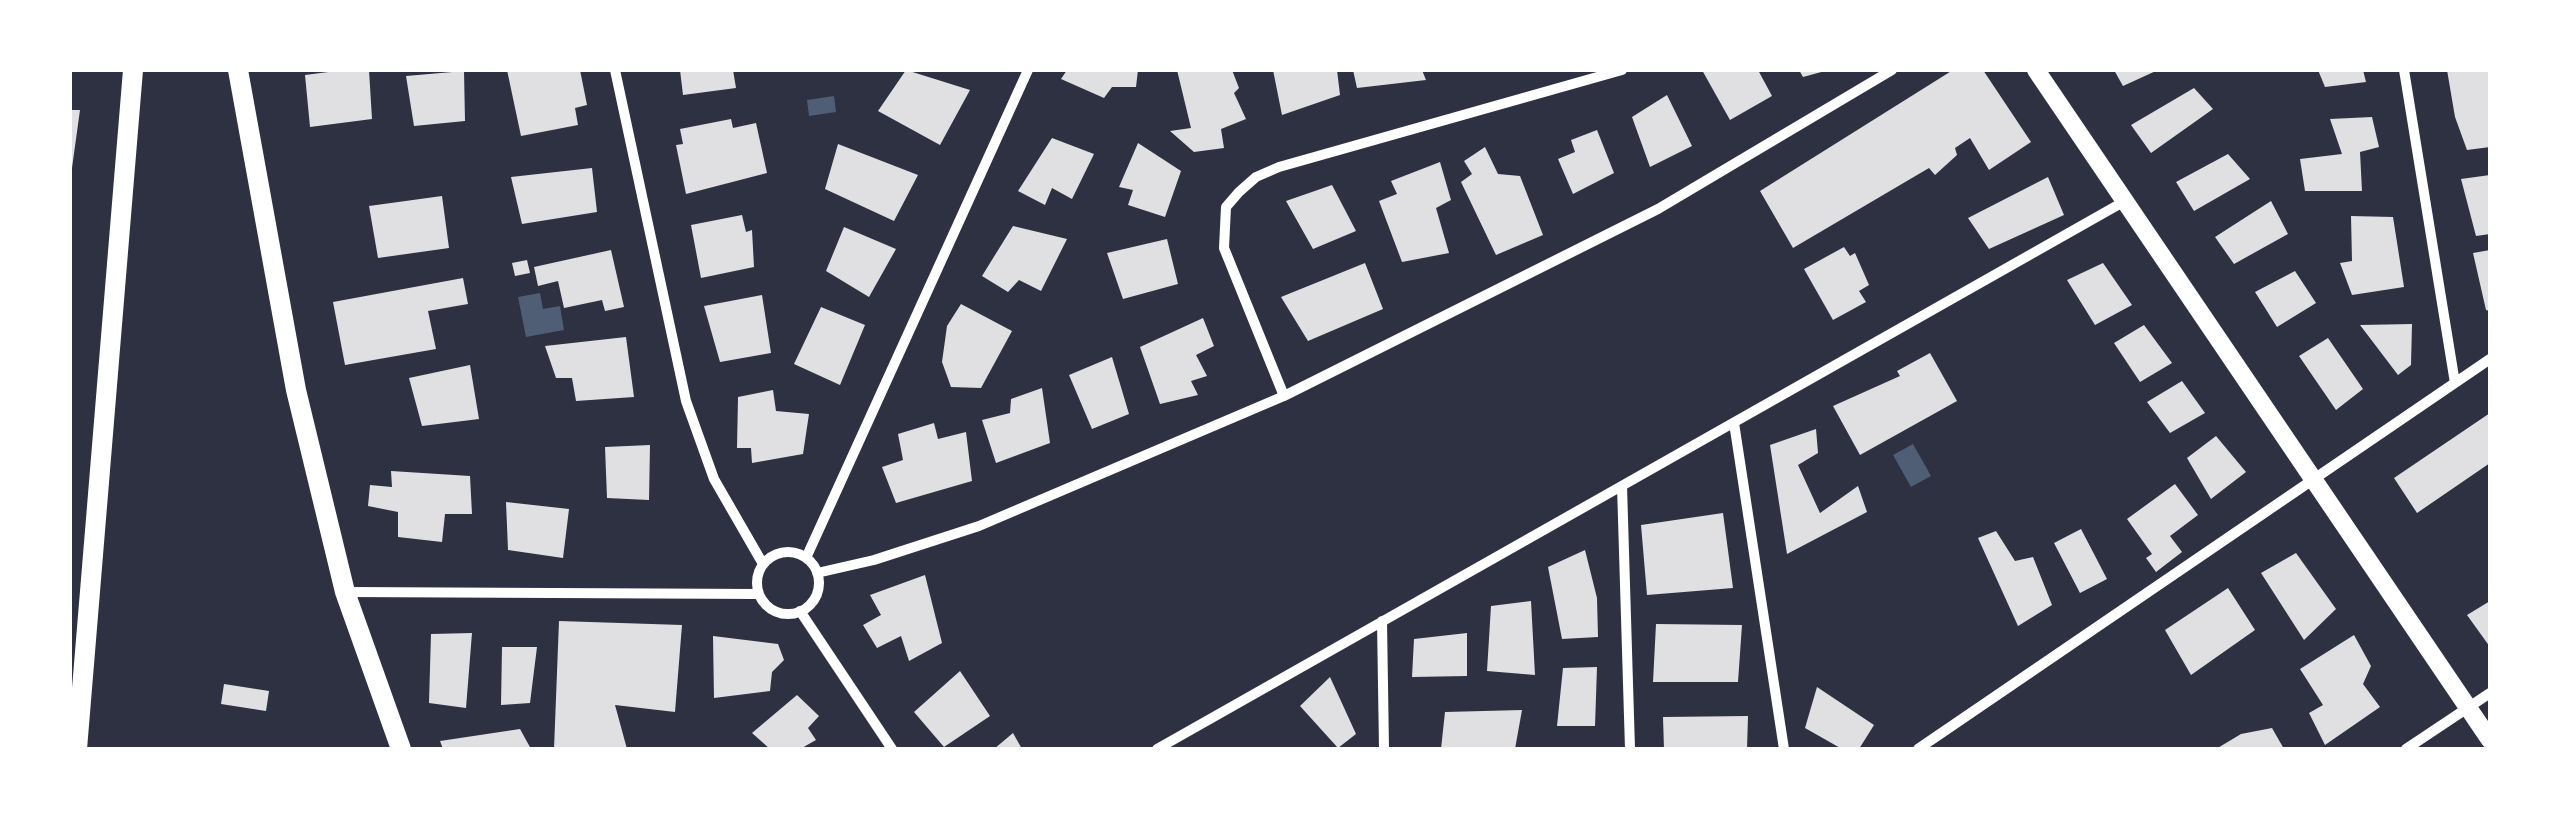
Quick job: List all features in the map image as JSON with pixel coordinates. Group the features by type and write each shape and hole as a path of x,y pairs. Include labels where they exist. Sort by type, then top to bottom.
{"main road":[{"path":"77,749 132,70"},
{"path":"238,70 296,390 346,592 401,749"}],"street":[{"path":"615,70 686,402 714,479 762,564"},
{"path":"806,558 1028,70"},
{"path":"1284,396 1224,248 1226,207 1239,192 1256,177 1279,168 1622,70"},
{"path":"817,572 874,560 979,526 1284,396 1658,209 1892,70"},
{"path":"2036,70 2490,740"},
{"path":"2404,70 2454,383"},
{"path":"1157,749 2125,201"},
{"path":"1918,749 2315,482 2490,359"},
{"path":"1734,422 1784,749"},
{"path":"1622,486 1630,749"},
{"path":"778,553 806,558 817,572 818,591 800,611 772,610 759,594 756,584 762,564 778,553"},
{"path":"346,592 759,594"},
{"path":"800,611 892,749"},
{"path":"1382,621 1384,749"},
{"path":"2406,749 2490,692"}],"water":[{"path":"834,96 836,112 809,116 807,100"},
{"path":"540,293 543,309 560,306 564,330 526,337 518,297"},
{"path":"1913,444 1931,476 1911,487 1893,455"}],"building":[{"path":"369,70 372,119 310,127 305,75"},
{"path":"507,70 580,70 587,105 575,108 578,125 521,136"},
{"path":"680,70 733,70 736,88 683,95"},
{"path":"906,70 970,90 940,145 878,111"},
{"path":"1067,70 1138,70 1136,87 1112,87 1104,98 1061,79"},
{"path":"1177,70 1232,70 1239,88 1234,93 1246,119 1221,129 1224,148 1194,152 1170,131 1191,128"},
{"path":"1273,70 1337,70 1340,95 1282,115"},
{"path":"1353,70 1422,70 1426,80 1357,88"},
{"path":"1702,70 1758,70 1772,96 1730,120"},
{"path":"1799,70 1824,70 1825,71 1803,77"},
{"path":"1953,70 1983,70 2031,142 1989,170 1970,138 1955,148 1957,155 1935,175 1929,168 1793,248 1760,191"},
{"path":"2114,70 2158,70 2123,86"},
{"path":"2318,70 2363,70 2366,82 2325,87"},
{"path":"2447,70 2490,70 2490,147 2467,150 2455,117"},
{"path":"464,71 465,121 414,126 406,76"},
{"path":"2194,88 2213,109 2151,153 2131,125"},
{"path":"1667,95 1692,146 1650,167 1632,117"},
{"path":"70,110 80,110 72,168 70,168"},
{"path":"2372,117 2379,147 2360,152 2362,191 2305,191 2300,159 2342,154 2330,119"},
{"path":"731,119 733,128 756,123 767,173 686,194 676,145 683,144 680,129"},
{"path":"1597,130 1614,173 1573,194 1558,159 1575,152 1571,140"},
{"path":"1052,138 1094,154 1072,199 1052,188 1045,205 1018,191"},
{"path":"1138,143 1181,171 1165,217 1128,205 1133,190 1119,187"},
{"path":"838,144 918,175 894,221 825,189"},
{"path":"1485,147 1498,174 1520,176 1543,235 1496,255 1461,182 1472,174 1464,161"},
{"path":"2228,154 2250,179 2194,211 2176,182"},
{"path":"1440,162 1451,200 1436,208 1449,253 1402,262 1379,201 1397,194 1391,181"},
{"path":"592,168 597,212 522,224 511,177"},
{"path":"2490,175 2490,234 2476,236 2461,179"},
{"path":"2048,177 2064,215 1989,249 1968,218"},
{"path":"1332,185 1356,231 1313,249 1286,201"},
{"path":"442,196 449,248 378,258 369,206"},
{"path":"2271,201 2288,234 2234,264 2215,237"},
{"path":"742,215 746,232 752,230 754,267 701,278 691,225"},
{"path":"2351,216 2393,217 2404,287 2352,295 2340,263 2352,261"},
{"path":"1013,226 1067,239 1041,291 1019,280 1008,292 982,276"},
{"path":"844,227 896,249 869,297 826,271"},
{"path":"1167,239 1178,284 1123,299 1107,253"},
{"path":"1844,247 1850,256 1855,253 1869,285 1859,291 1866,302 1833,320 1804,269"},
{"path":"611,250 624,307 605,311 602,300 564,308 558,281 538,286 534,267"},
{"path":"2490,250 2490,311 2486,310 2473,253"},
{"path":"527,260 530,273 515,276 512,263"},
{"path":"1365,263 1383,309 1308,341 1281,297"},
{"path":"2103,263 2132,305 2095,325 2067,280"},
{"path":"2295,271 2316,303 2277,327 2255,292"},
{"path":"463,278 468,304 428,311 436,349 345,365 333,302"},
{"path":"762,295 771,353 720,362 704,306"},
{"path":"961,304 1012,331 981,388 951,387 942,362 947,326"},
{"path":"821,307 865,325 840,385 794,364"},
{"path":"1203,318 1214,346 1196,355 1207,376 1191,381 1198,395 1160,404 1140,347"},
{"path":"2412,324 2411,365 2398,375 2360,325"},
{"path":"2144,325 2172,363 2140,382 2114,343"},
{"path":"626,337 634,397 576,401 572,378 556,378 545,346"},
{"path":"2328,338 2363,389 2336,410 2299,356"},
{"path":"1930,353 1957,401 1860,455 1833,406 1900,376 1897,371"},
{"path":"1112,357 1129,414 1092,429 1069,375"},
{"path":"470,365 479,419 422,426 409,378"},
{"path":"2182,381 2205,413 2170,433 2147,402"},
{"path":"1042,388 1050,443 996,463 982,420 1010,413 1011,399"},
{"path":"773,390 776,411 809,414 803,454 752,463 751,448 737,448 738,397"},
{"path":"2490,413 2490,463 2417,513 2394,478"},
{"path":"934,423 938,439 966,432 972,481 896,503 882,467 903,460 898,434"},
{"path":"1816,429 1818,453 1798,465 1820,513 1858,486 1867,512 1787,554 1770,445"},
{"path":"2216,436 2246,472 2211,499 2187,458"},
{"path":"650,445 649,500 607,498 605,447"},
{"path":"391,471 470,476 472,514 445,514 442,542 398,537 398,512 368,506 370,485 392,487"},
{"path":"2175,484 2198,515 2170,536 2182,552 2156,572 2146,558 2152,554 2127,519"},
{"path":"506,502 569,509 563,558 508,550"},
{"path":"1723,513 1733,588 1647,595 1641,525"},
{"path":"2081,529 2107,579 2080,593 2054,543"},
{"path":"1996,531 2015,561 2033,557 2052,605 2018,626 1978,538"},
{"path":"1585,550 1597,598 1598,637 1562,639 1548,567"},
{"path":"2296,553 2336,609 2304,640 2261,573"},
{"path":"925,575 942,643 909,661 901,636 877,648 863,625 881,615 870,595"},
{"path":"2228,588 2255,630 2191,675 2165,630"},
{"path":"1531,601 1535,675 1487,671 1491,606"},
{"path":"2490,601 2490,647 2467,615"},
{"path":"559,621 682,625 675,712 615,705 627,749 554,749"},
{"path":"1656,624 1742,625 1738,682 1653,682"},
{"path":"472,633 466,708 429,703 431,634"},
{"path":"1467,633 1467,676 1412,677 1414,639"},
{"path":"2354,635 2371,666 2363,684 2380,707 2325,745 2309,713 2323,705 2300,669"},
{"path":"713,636 778,644 784,660 772,672 770,691 714,698"},
{"path":"502,647 537,647 530,703 501,705"},
{"path":"1597,667 1595,726 1557,726 1563,668"},
{"path":"960,671 990,716 944,747 914,712"},
{"path":"1330,677 1356,734 1338,748 1300,706"},
{"path":"224,684 269,691 266,711 221,704"},
{"path":"1817,687 1874,725 1859,749 1842,749 1805,728"},
{"path":"797,695 819,716 808,728 816,740 800,749 770,749 752,733"},
{"path":"1522,710 1515,749 1441,749 1445,712"},
{"path":"1748,716 1747,749 1664,749 1663,717"},
{"path":"2272,728 2284,749 2216,749 2241,734"},
{"path":"520,729 531,749 443,749 440,741"},
{"path":"1013,733 1022,749 994,749"}]}
